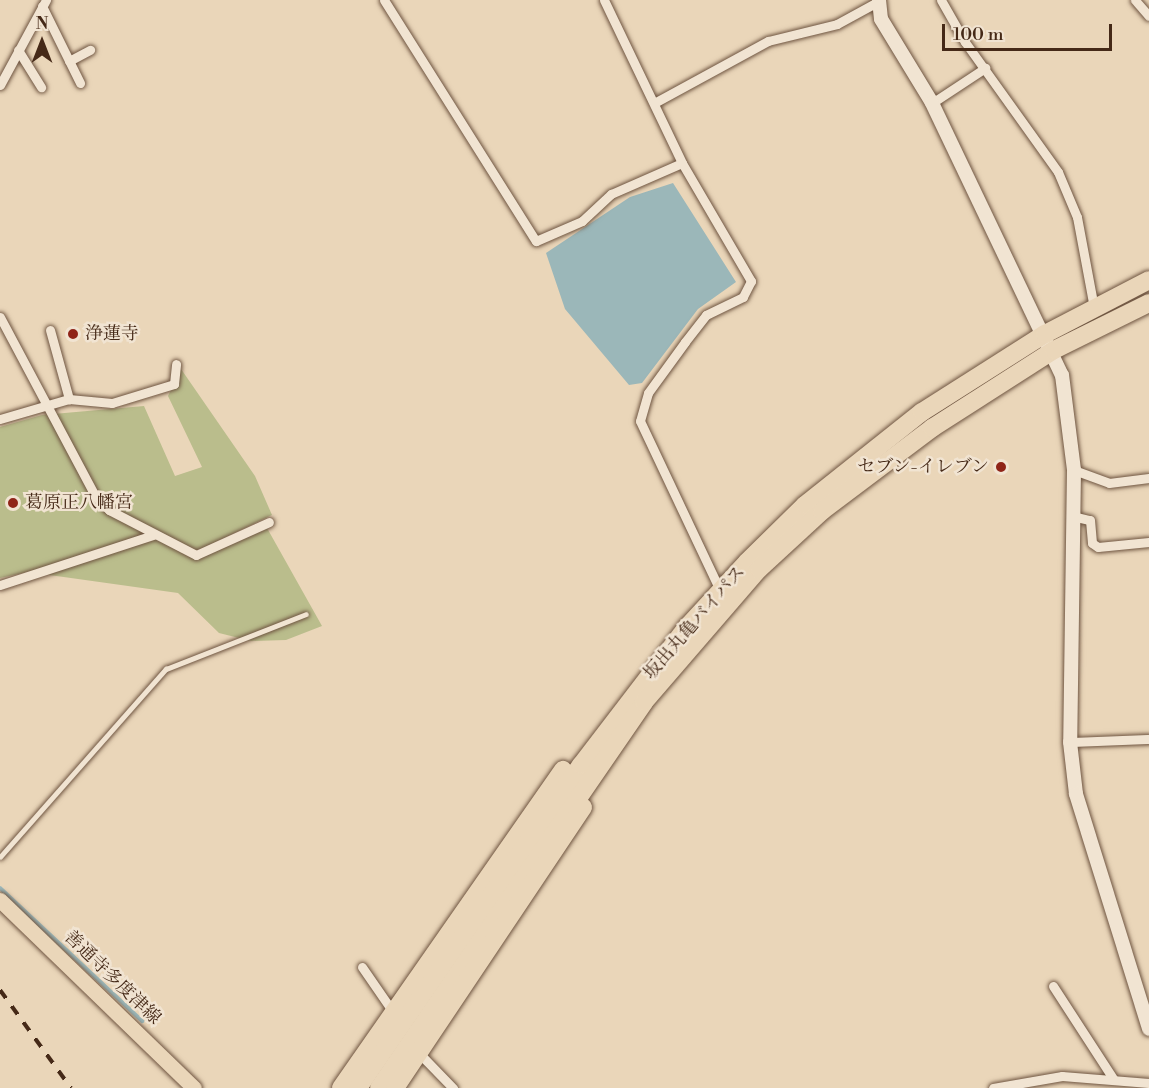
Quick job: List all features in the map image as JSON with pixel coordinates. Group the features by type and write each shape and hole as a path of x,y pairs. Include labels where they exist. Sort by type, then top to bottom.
{"highway":[{"name":"坂出丸亀バイパス","path":"379,1088 659,683 759,569 822,511 932,428 1094,308 1149,280"},
{"name":"坂出丸亀バイパス","path":"358,1088 581,765 687,627 720,590 856,462 922,412 1050,342 1149,303"},
{"path":"341,1088 559,775 687,627"},
{"path":"395,1088 417,1051 515,915 659,683"}],"main road":[{"name":"善通寺多度津線","path":"0,900 194,1088"}],"street":[{"path":"384,0 536,241 582,221 611,194 682,163"},
{"path":"604,0 656,102 682,163 751,280 743,297 706,315 648,393 640,421 720,590"},
{"path":"941,0 985,68 1058,172 1077,217 1094,308"},
{"path":"1135,0 1149,16"},
{"path":"656,102 768,41 837,24 879,1 881,19 932,104 1050,342 1072,417 1074,470 1070,742 1085,830 1149,1029"},
{"path":"1,79 44,3"},
{"path":"44,3 80,83"},
{"path":"18,50 41,87"},
{"path":"69,60 90,50"},
{"path":"932,104 985,68"},
{"path":"0,317 95,496 153,535 196,555 269,522"},
{"path":"50,330 69,399"},
{"path":"0,419 69,399 112,403 174,384 176,364"},
{"path":"1074,470 1109,483 1149,478"},
{"path":"1072,516 1090,520 1092,543 1098,547 1149,542"},
{"path":"0,585 153,535"},
{"path":"1070,742 1149,739"},
{"path":"362,967 393,1012"},
{"path":"1053,986 1114,1080"},
{"path":"417,1051 453,1088"},
{"path":"993,1088 1053,1076 1149,1083"}],"lane":[{"path":"0,857 166,669 306,614"}],"green space":[{"path":"181,369 255,476 272,515 203,548 267,528 322,626 286,640 251,641 219,633 178,593 28,572 0,578 0,427 42,415 144,406 175,476 202,467 168,396"}],"water":[{"path":"673,183 736,282 698,309 642,383 629,385 565,309 546,253 630,197"}],"waterway":[{"path":"0,888 142,1021"}],"railway":[{"path":"0,990 71,1088"}],"place":[{"name":"浄蓮寺","path":"73,334"},
{"name":"セブン-イレブン","path":"1001,467"},
{"name":"葛原正八幡宮","path":"13,503"}]}
